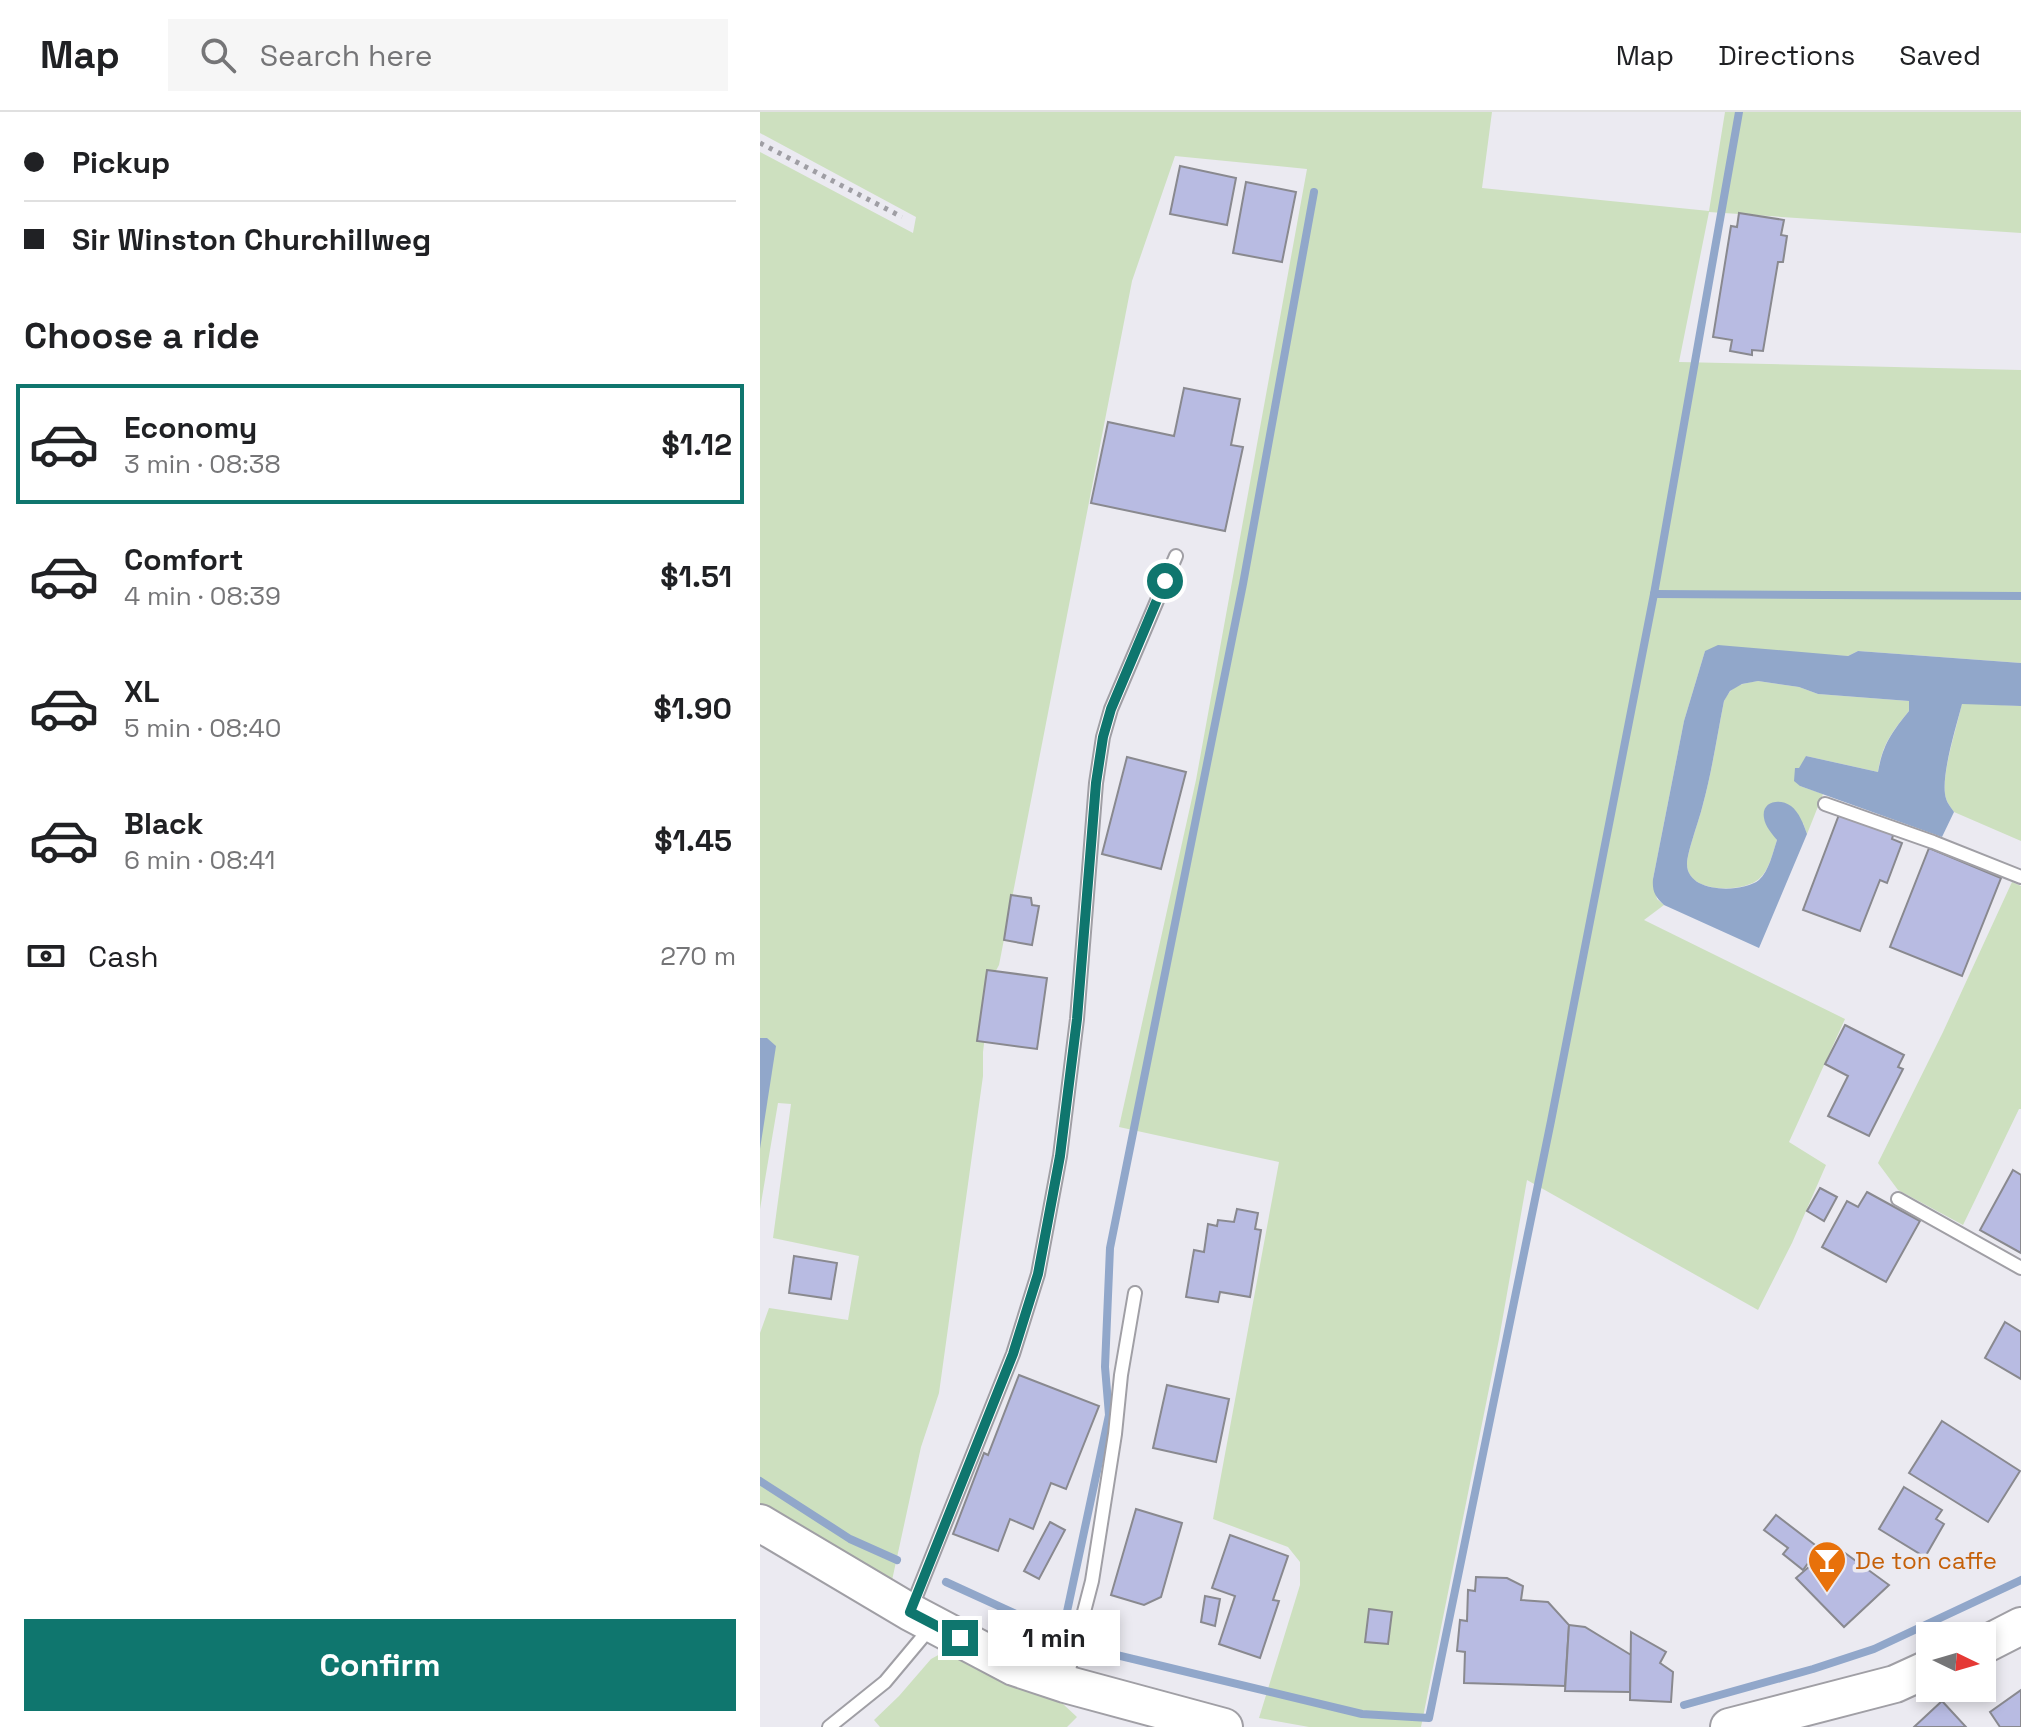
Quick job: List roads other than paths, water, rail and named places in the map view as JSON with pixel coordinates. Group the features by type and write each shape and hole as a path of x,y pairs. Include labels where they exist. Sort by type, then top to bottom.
{"street":[{"path":"760,1523 922,1618 1014,1667 1213,1726"},
{"path":"1996,1639 2021,1626"},
{"path":"1729,1727 1895,1684 1916,1674"}],"lane":[{"path":"829,1727 885,1682 922,1618 1038,1274 1060,1156 1077,1019 1096,783 1103,737 1111,709 1176,556"},
{"path":"1825,804 2021,877"},
{"path":"1898,1199 2021,1268"},
{"path":"1065,1684 1092,1581 1135,1293"}],"water":[{"path":"1718,645 1848,656 1858,651 2021,663 2021,706 1962,704 1950,749 1945,785 1946,799 1954,812 1942,837 1800,786 1794,781 1795,768 1799,768 1806,756 1878,772 1889,739 1909,711 1909,701 1818,694 1799,687 1758,681 1742,684 1730,691 1724,701 1709,779 1687,864 1689,874 1706,886 1729,889 1759,880 1777,840 1765,821 1765,808 1777,802 1794,809 1807,834 1759,948 1664,905 1653,887 1684,721 1705,651"},
{"path":"760,1038 767,1038 776,1046 760,1149"}],"waterway":[{"path":"1096,1648 1362,1714 1429,1718 1551,1121 1654,594 1739,112"},
{"path":"946,1582 1062,1635 1109,1415 1105,1367 1110,1248 1243,584 1314,192"},
{"path":"1654,594 2021,596"},
{"path":"760,1481 850,1539 897,1560"},
{"path":"1684,1705 1874,1649 2021,1580"}],"place":[{"name":"De ton caffe","path":"1827,1594"}]}
